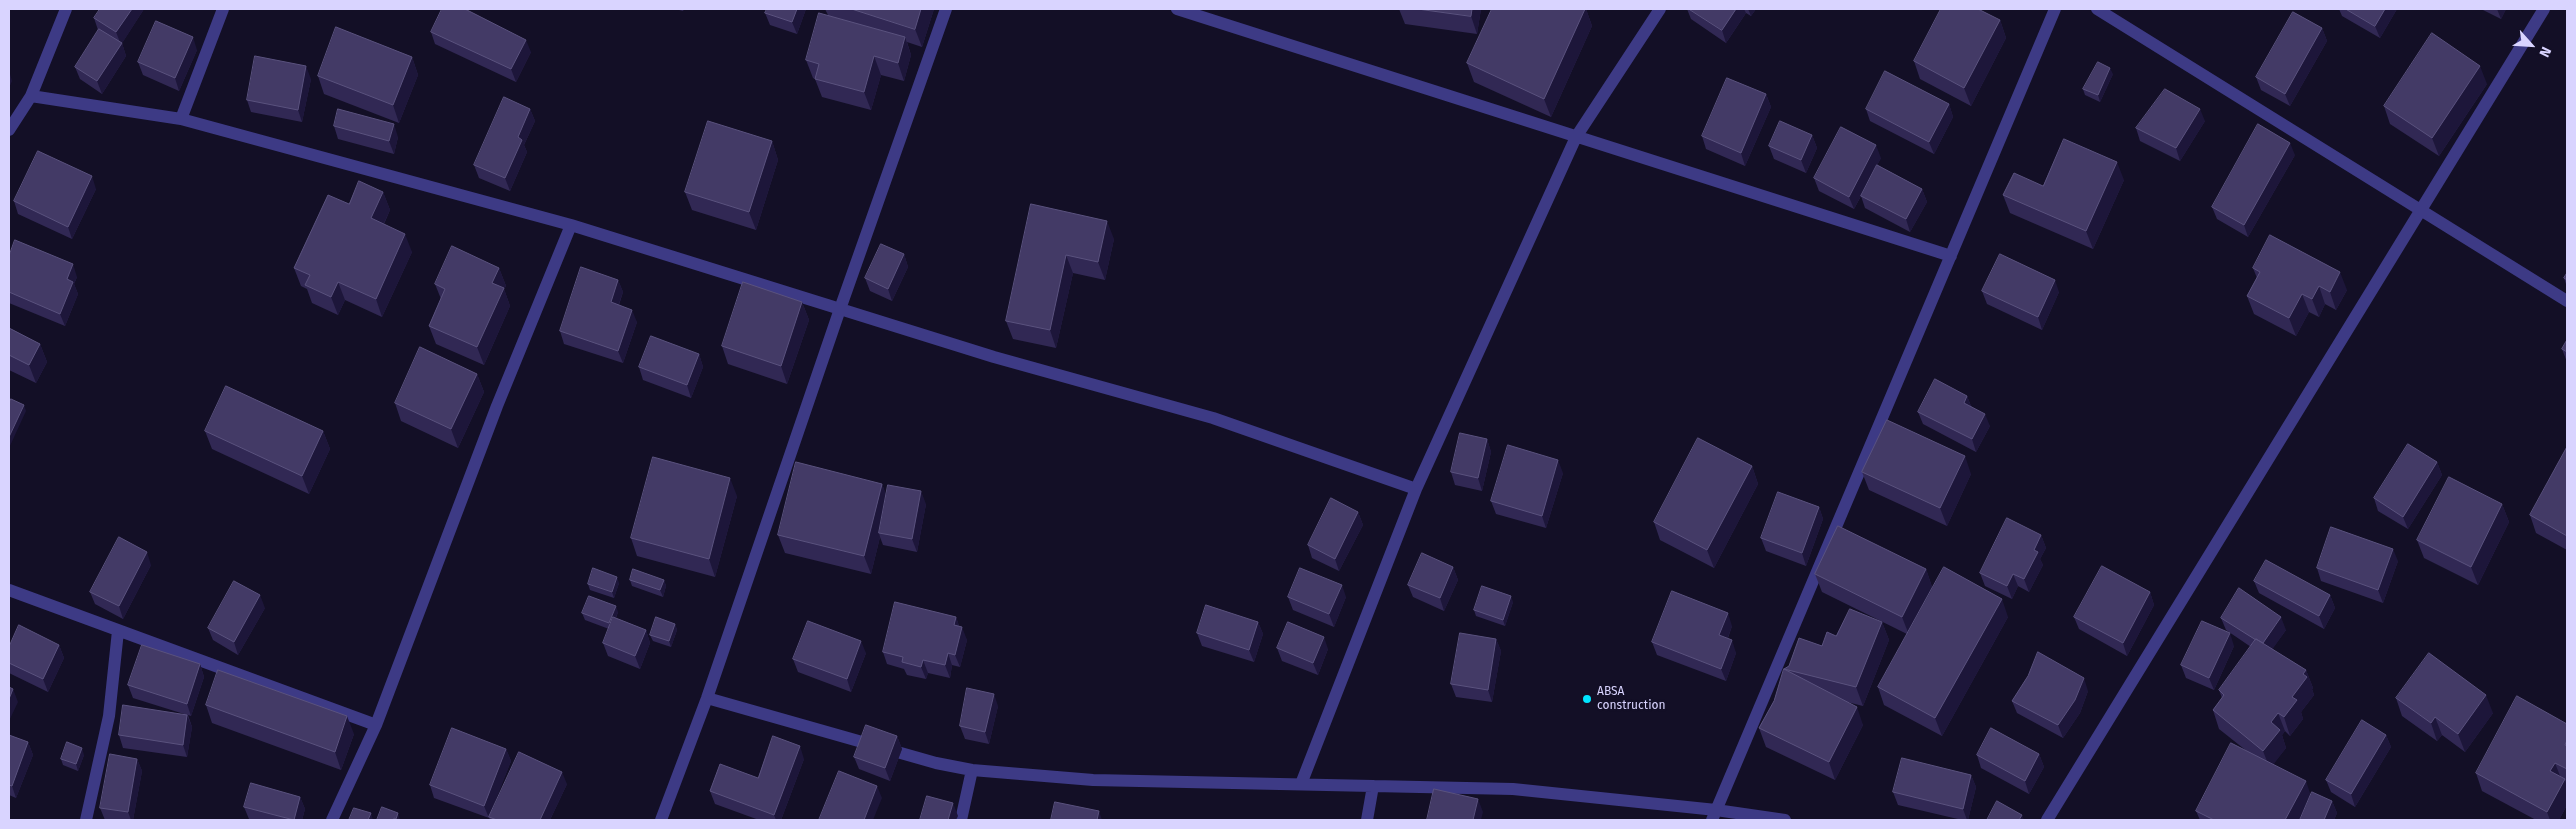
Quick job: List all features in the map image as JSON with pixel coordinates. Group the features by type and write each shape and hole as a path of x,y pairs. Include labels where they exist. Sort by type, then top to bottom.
{"street":[{"path":"10,127 31,96 66,9"},
{"path":"181,119 223,9"},
{"path":"660,820 707,698 840,309 946,9"},
{"path":"1177,9 1951,256"},
{"path":"1300,784 1416,489 1576,137 1660,9"},
{"path":"1714,815 2055,9"},
{"path":"2097,9 2567,301"},
{"path":"2047,820 2544,9"},
{"path":"31,96 181,119 571,225 994,357 1213,418 1416,489"},
{"path":"332,820 376,725 496,406 571,225"},
{"path":"9,590 376,725"},
{"path":"86,820 109,716 118,631"},
{"path":"707,698 936,763 972,770 1093,780 1514,789 1714,815 1785,820"},
{"path":"961,820 972,770"},
{"path":"1367,820 1373,786"}],"building":[{"path":"100,9 132,9 116,32 94,18"},
{"path":"442,9 465,9 526,40 511,69 431,32"},
{"path":"767,9 797,9 792,22 765,13"},
{"path":"852,9 921,9 915,29"},
{"path":"1418,9 1472,9 1471,16"},
{"path":"1492,9 1585,9 1544,99 1467,63"},
{"path":"1689,9 1736,9 1722,30"},
{"path":"1941,9 1978,9 2000,20 1964,88 1914,61"},
{"path":"2346,9 2385,9 2375,26"},
{"path":"2293,12 2322,28 2285,94 2256,77"},
{"path":"819,13 905,37 898,63 874,56 864,92 815,79 819,64 806,60"},
{"path":"156,21 193,37 175,78 138,62"},
{"path":"336,27 412,57 393,105 318,76"},
{"path":"99,29 122,43 97,81 75,67"},
{"path":"2432,33 2480,66 2432,138 2384,106"},
{"path":"255,56 306,66 298,110 247,100"},
{"path":"2098,62 2110,68 2098,95 2083,89"},
{"path":"1885,71 1949,104 1929,142 1866,109"},
{"path":"1727,78 1766,94 1741,153 1702,136"},
{"path":"2165,89 2200,109 2176,148 2136,128"},
{"path":"504,97 530,109 518,137 522,140 505,178 474,165"},
{"path":"338,109 394,124 389,141 334,126"},
{"path":"708,121 772,141 749,212 685,192"},
{"path":"1780,121 1812,135 1801,160 1769,146"},
{"path":"2258,124 2290,143 2244,225 2212,207"},
{"path":"1841,127 1876,145 1849,197 1814,178"},
{"path":"2064,139 2117,162 2086,231 2003,195 2014,173 2043,186"},
{"path":"38,151 92,176 68,227 14,201"},
{"path":"1877,165 1922,189 1906,219 1861,196"},
{"path":"359,181 383,192 371,218 405,234 376,299 338,282 331,297 305,285 310,275 294,268 328,195 349,204"},
{"path":"1031,204 1107,221 1098,262 1066,255 1050,330 1006,321"},
{"path":"2270,235 2340,272 2330,292 2319,286 2312,299 2302,294 2289,318 2247,296 2260,272 2253,268"},
{"path":"15,240 73,264 67,279 73,282 60,314 9,292 9,256"},
{"path":"881,244 904,254 888,289 865,278"},
{"path":"452,246 499,268 492,283 504,288 477,347 429,326 445,289 435,284"},
{"path":"2000,254 2055,280 2038,317 1982,291"},
{"path":"581,267 618,280 611,302 632,310 618,351 560,331"},
{"path":"743,282 802,302 781,366 722,346"},
{"path":"9,328 40,344 29,365 9,355"},
{"path":"651,336 699,354 687,385 639,367"},
{"path":"2567,340 2567,352 2562,349"},
{"path":"420,347 477,374 451,429 395,403"},
{"path":"1935,379 1967,396 1964,403 1985,414 1972,439 1918,412"},
{"path":"226,386 323,431 302,476 205,431"},
{"path":"11,399 24,405 9,437 9,405"},
{"path":"1887,420 1965,456 1940,508 1862,472"},
{"path":"1460,433 1487,439 1478,478 1451,472"},
{"path":"1698,438 1752,466 1707,550 1654,522"},
{"path":"2408,444 2437,462 2403,517 2374,498"},
{"path":"1508,445 1558,460 1542,516 1491,501"},
{"path":"2567,447 2567,536 2530,515"},
{"path":"653,457 730,478 709,559 631,538"},
{"path":"796,462 882,484 864,556 778,535"},
{"path":"2449,477 2502,504 2471,567 2417,540"},
{"path":"888,485 921,491 912,539 879,533"},
{"path":"1778,492 1819,507 1802,553 1761,538"},
{"path":"1331,498 1358,512 1335,559 1308,545"},
{"path":"2007,518 2041,535 2034,550 2038,552 2024,579 2013,574 2007,586 1980,573"},
{"path":"1838,526 1926,569 1902,617 1815,574"},
{"path":"2331,527 2393,549 2378,590 2317,568"},
{"path":"119,537 147,552 119,606 90,592"},
{"path":"1422,553 1453,567 1440,598 1408,585"},
{"path":"2266,560 2330,595 2319,616 2254,581"},
{"path":"2102,566 2150,592 2123,643 2074,617"},
{"path":"1944,567 2002,599 1935,718 1878,687"},
{"path":"593,568 617,577 612,592 588,584"},
{"path":"1300,568 1342,585 1329,614 1288,597"},
{"path":"633,569 664,580 660,590 630,580"},
{"path":"234,581 260,595 234,642 208,628"},
{"path":"1482,586 1511,596 1503,620 1474,610"},
{"path":"2239,588 2281,617 2263,643 2221,618"},
{"path":"1672,591 1728,613 1719,635 1732,640 1721,669 1652,642"},
{"path":"589,596 616,606 609,623 582,613"},
{"path":"895,602 956,617 954,625 962,627 955,655 948,653 945,665 923,660 921,667 902,662 903,657 883,652"},
{"path":"1206,605 1258,622 1249,650 1197,633"},
{"path":"1850,609 1882,622 1856,687 1784,669 1789,666 1799,638 1822,646 1827,632 1836,636"},
{"path":"613,617 646,630 635,656 603,643"},
{"path":"656,617 675,624 669,641 650,635"},
{"path":"808,621 861,641 847,679 793,659"},
{"path":"2202,621 2230,633 2209,678 2181,665"},
{"path":"1288,622 1324,637 1313,663 1277,648"},
{"path":"19,625 59,645 43,679 9,663 9,647"},
{"path":"1460,633 1496,639 1488,690 1451,684"},
{"path":"2256,639 2306,670 2303,674 2307,677 2292,697 2297,700 2284,717 2278,713 2271,722 2280,730 2263,751 2213,710 2224,695 2219,690"},
{"path":"142,645 200,664 187,704 128,685"},
{"path":"2038,652 2084,678 2075,700 2058,725 2012,701 2028,676"},
{"path":"2429,653 2486,695 2458,734 2435,717 2431,723 2396,698"},
{"path":"1784,669 1857,707 1829,762 1759,728 1774,701"},
{"path":"218,670 347,716 335,752 206,705"},
{"path":"9,687 13,689 9,699"},
{"path":"967,688 994,694 985,732 960,726"},
{"path":"2517,696 2567,724 2567,740 2565,745 2567,746 2567,769 2555,763 2550,771 2565,779 2547,812 2476,773"},
{"path":"123,705 187,715 183,745 119,735"},
{"path":"2362,720 2386,735 2351,794 2326,780"},
{"path":"866,725 897,736 885,768 854,757"},
{"path":"452,728 506,749 484,806 430,785"},
{"path":"1991,728 2039,754 2025,781 1977,755"},
{"path":"9,735 28,742 12,786 9,785"},
{"path":"773,736 800,746 774,815 710,791 720,764 758,778"},
{"path":"67,742 82,748 76,764 61,759"},
{"path":"2231,743 2306,781 2285,820 2214,820 2196,811"},
{"path":"519,752 562,772 540,820 497,820 489,817"},
{"path":"110,754 137,759 128,812 100,808"},
{"path":"1902,758 1971,775 1963,809 1893,792"},
{"path":"839,771 877,786 864,820 819,820"},
{"path":"251,783 300,797 294,820 244,807"},
{"path":"1434,789 1478,799 1473,820 1427,820"},
{"path":"2312,792 2332,801 2324,820 2300,820"},
{"path":"927,796 953,803 948,820 920,820"},
{"path":"1997,801 2022,815 2019,820 1987,820"},
{"path":"1055,802 1099,811 1097,820 1051,820"},
{"path":"382,807 398,813 396,819 377,820"},
{"path":"354,808 371,813 368,820 349,820"}],"place":[{"name":"ABSA construction","path":"1587,699"}]}
